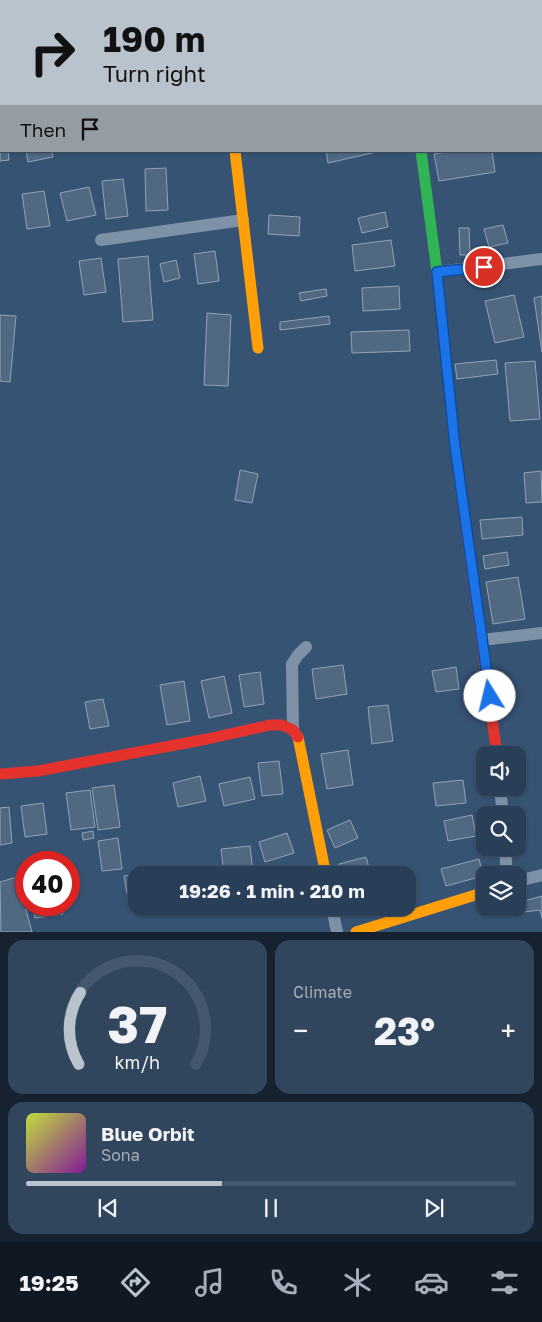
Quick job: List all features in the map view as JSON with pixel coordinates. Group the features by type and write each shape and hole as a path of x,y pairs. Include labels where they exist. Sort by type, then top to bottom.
{"street":[{"path":"234,152 258,348"},
{"path":"421,152 437,272 455,446 496,746"},
{"path":"100,240 242,220"},
{"path":"437,272 542,259"},
{"path":"482,640 542,633"},
{"path":"293,730 292,664 306,647"},
{"path":"0,774 38,771 132,752 207,740 270,725 282,725 293,730 298,735 324,866"},
{"path":"526,880 542,875"},
{"path":"356,932 374,930 476,895"},
{"path":"334,916 337,932"}],"building":[{"path":"0,152 8,152 9,160 0,161"},
{"path":"26,152 52,152 53,157 28,162"},
{"path":"326,152 377,152 328,163"},
{"path":"445,152 492,152 495,172 439,181 434,154"},
{"path":"166,168 168,210 146,211 145,169"},
{"path":"123,179 128,216 106,219 102,181"},
{"path":"89,187 96,215 67,221 60,193"},
{"path":"44,191 50,226 27,229 22,194"},
{"path":"385,212 388,227 362,233 358,218"},
{"path":"269,215 300,217 299,236 268,234"},
{"path":"503,225 508,243 489,247 484,229"},
{"path":"459,228 469,228 470,255 460,255"},
{"path":"391,240 395,266 355,271 352,245"},
{"path":"215,251 219,281 198,284 194,254"},
{"path":"148,256 153,320 123,322 118,259"},
{"path":"101,258 106,292 84,295 79,261"},
{"path":"176,260 180,278 164,282 160,264"},
{"path":"399,286 400,309 363,311 362,288"},
{"path":"326,289 327,296 301,301 299,293"},
{"path":"514,295 524,337 495,343 485,301"},
{"path":"542,296 542,352 534,298"},
{"path":"207,313 231,315 228,386 204,385"},
{"path":"0,315 16,316 10,382 0,381"},
{"path":"329,316 330,324 280,330 280,322"},
{"path":"409,330 410,351 352,353 351,332"},
{"path":"496,360 498,374 457,379 455,364"},
{"path":"535,361 540,419 510,421 505,363"},
{"path":"240,470 258,474 252,503 235,500"},
{"path":"541,471 542,502 526,503 524,473"},
{"path":"522,517 523,535 482,539 480,520"},
{"path":"507,552 509,565 485,569 483,556"},
{"path":"518,577 525,619 493,624 486,582"},
{"path":"343,665 347,694 316,699 312,669"},
{"path":"456,667 459,689 436,692 432,671"},
{"path":"260,672 264,704 244,707 239,675"},
{"path":"224,676 232,713 209,718 201,681"},
{"path":"184,681 190,721 167,725 160,685"},
{"path":"103,699 109,726 90,729 85,702"},
{"path":"388,705 393,741 372,744 368,707"},
{"path":"348,750 353,785 327,789 321,754"},
{"path":"279,761 283,794 262,796 258,763"},
{"path":"200,776 206,801 178,807 173,783"},
{"path":"250,777 255,799 224,806 219,784"},
{"path":"463,780 466,803 436,806 433,783"},
{"path":"114,785 120,827 98,830 92,788"},
{"path":"90,790 95,827 71,830 66,793"},
{"path":"43,803 47,834 25,837 21,806"},
{"path":"9,807 12,843 0,845 0,808"},
{"path":"472,815 476,836 448,841 444,821"},
{"path":"350,820 358,838 335,848 327,830"},
{"path":"93,831 94,838 83,840 82,833"},
{"path":"287,833 294,853 265,862 259,842"},
{"path":"118,838 122,869 102,871 98,841"},
{"path":"250,846 252,866 223,866 221,849"},
{"path":"366,857 368,866 339,866 339,864"},
{"path":"479,859 481,866 476,866 476,878 446,886 441,869"},
{"path":"128,875 127,894 124,876"},
{"path":"15,878 15,916 28,916 32,932 1,932 0,882"},
{"path":"542,896 542,918 540,910 526,912 526,901"}],"traffic: fast":[{"path":"421,152 437,272 462,499"}],"traffic: slow":[{"path":"235,152 258,348"},
{"path":"298,737 324,866"},
{"path":"356,932 476,895"}],"traffic: jam":[{"path":"462,499 496,746"},
{"path":"0,774 38,771 270,725 282,725 293,730 298,737"}],"route":[{"path":"484,267 437,272 455,446 490,696"}]}
